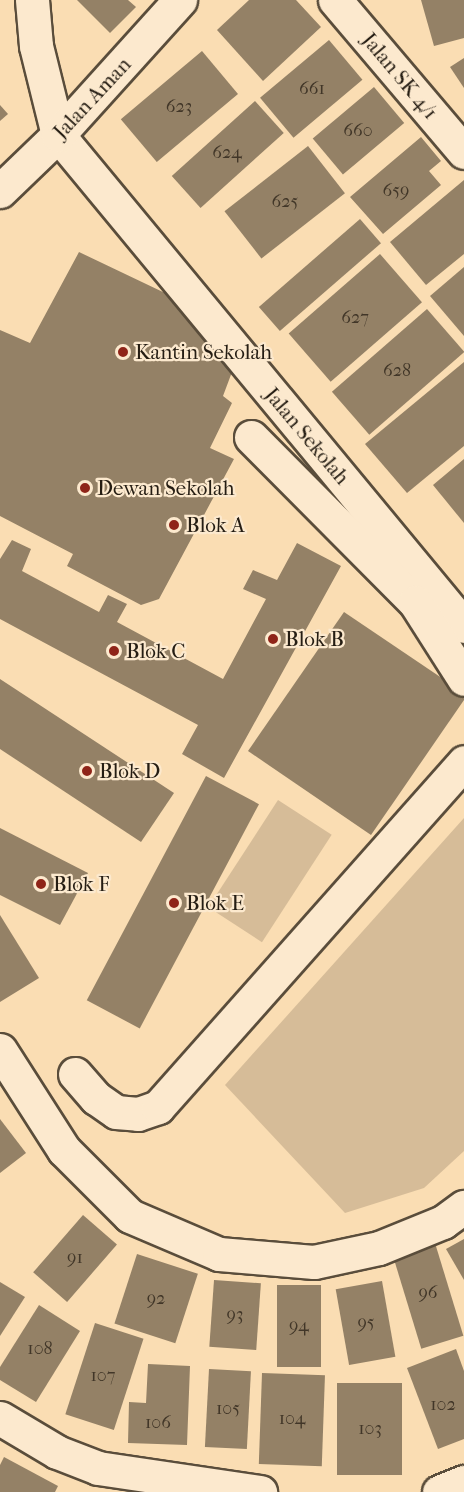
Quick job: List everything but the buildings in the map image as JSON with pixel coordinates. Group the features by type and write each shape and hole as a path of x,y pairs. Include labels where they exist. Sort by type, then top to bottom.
{"street":[{"path":"32,0 36,46 58,135"},
{"name":"Jalan Aman","path":"0,191 58,135 180,0"},
{"name":"Jalan SK 4/1","path":"335,0 464,152"},
{"name":"Jalan Sekolah","path":"58,135 464,626"},
{"path":"251,437 415,602 464,679"},
{"path":"75,1074 96,1098 116,1112 138,1114 158,1107 464,762"},
{"path":"0,1050 64,1150 130,1216 219,1254 314,1262 379,1248 443,1222 464,1207"},
{"path":"0,1418 57,1452 98,1468 260,1492"},
{"path":"439,1492 464,1482"}],"shaded area":[{"path":"278,800 332,835 262,942 208,907"},
{"path":"464,818 464,1151 424,1188 345,1213 225,1085"}],"place":[{"name":"Kantin Sekolah","path":"123,352"},
{"name":"Dewan Sekolah","path":"85,488"},
{"name":"Blok A","path":"174,525"},
{"name":"Blok B","path":"273,639"},
{"name":"Blok C","path":"114,651"},
{"name":"Blok D","path":"87,771"},
{"name":"Blok F","path":"41,884"},
{"name":"Blok E","path":"174,903"}]}
